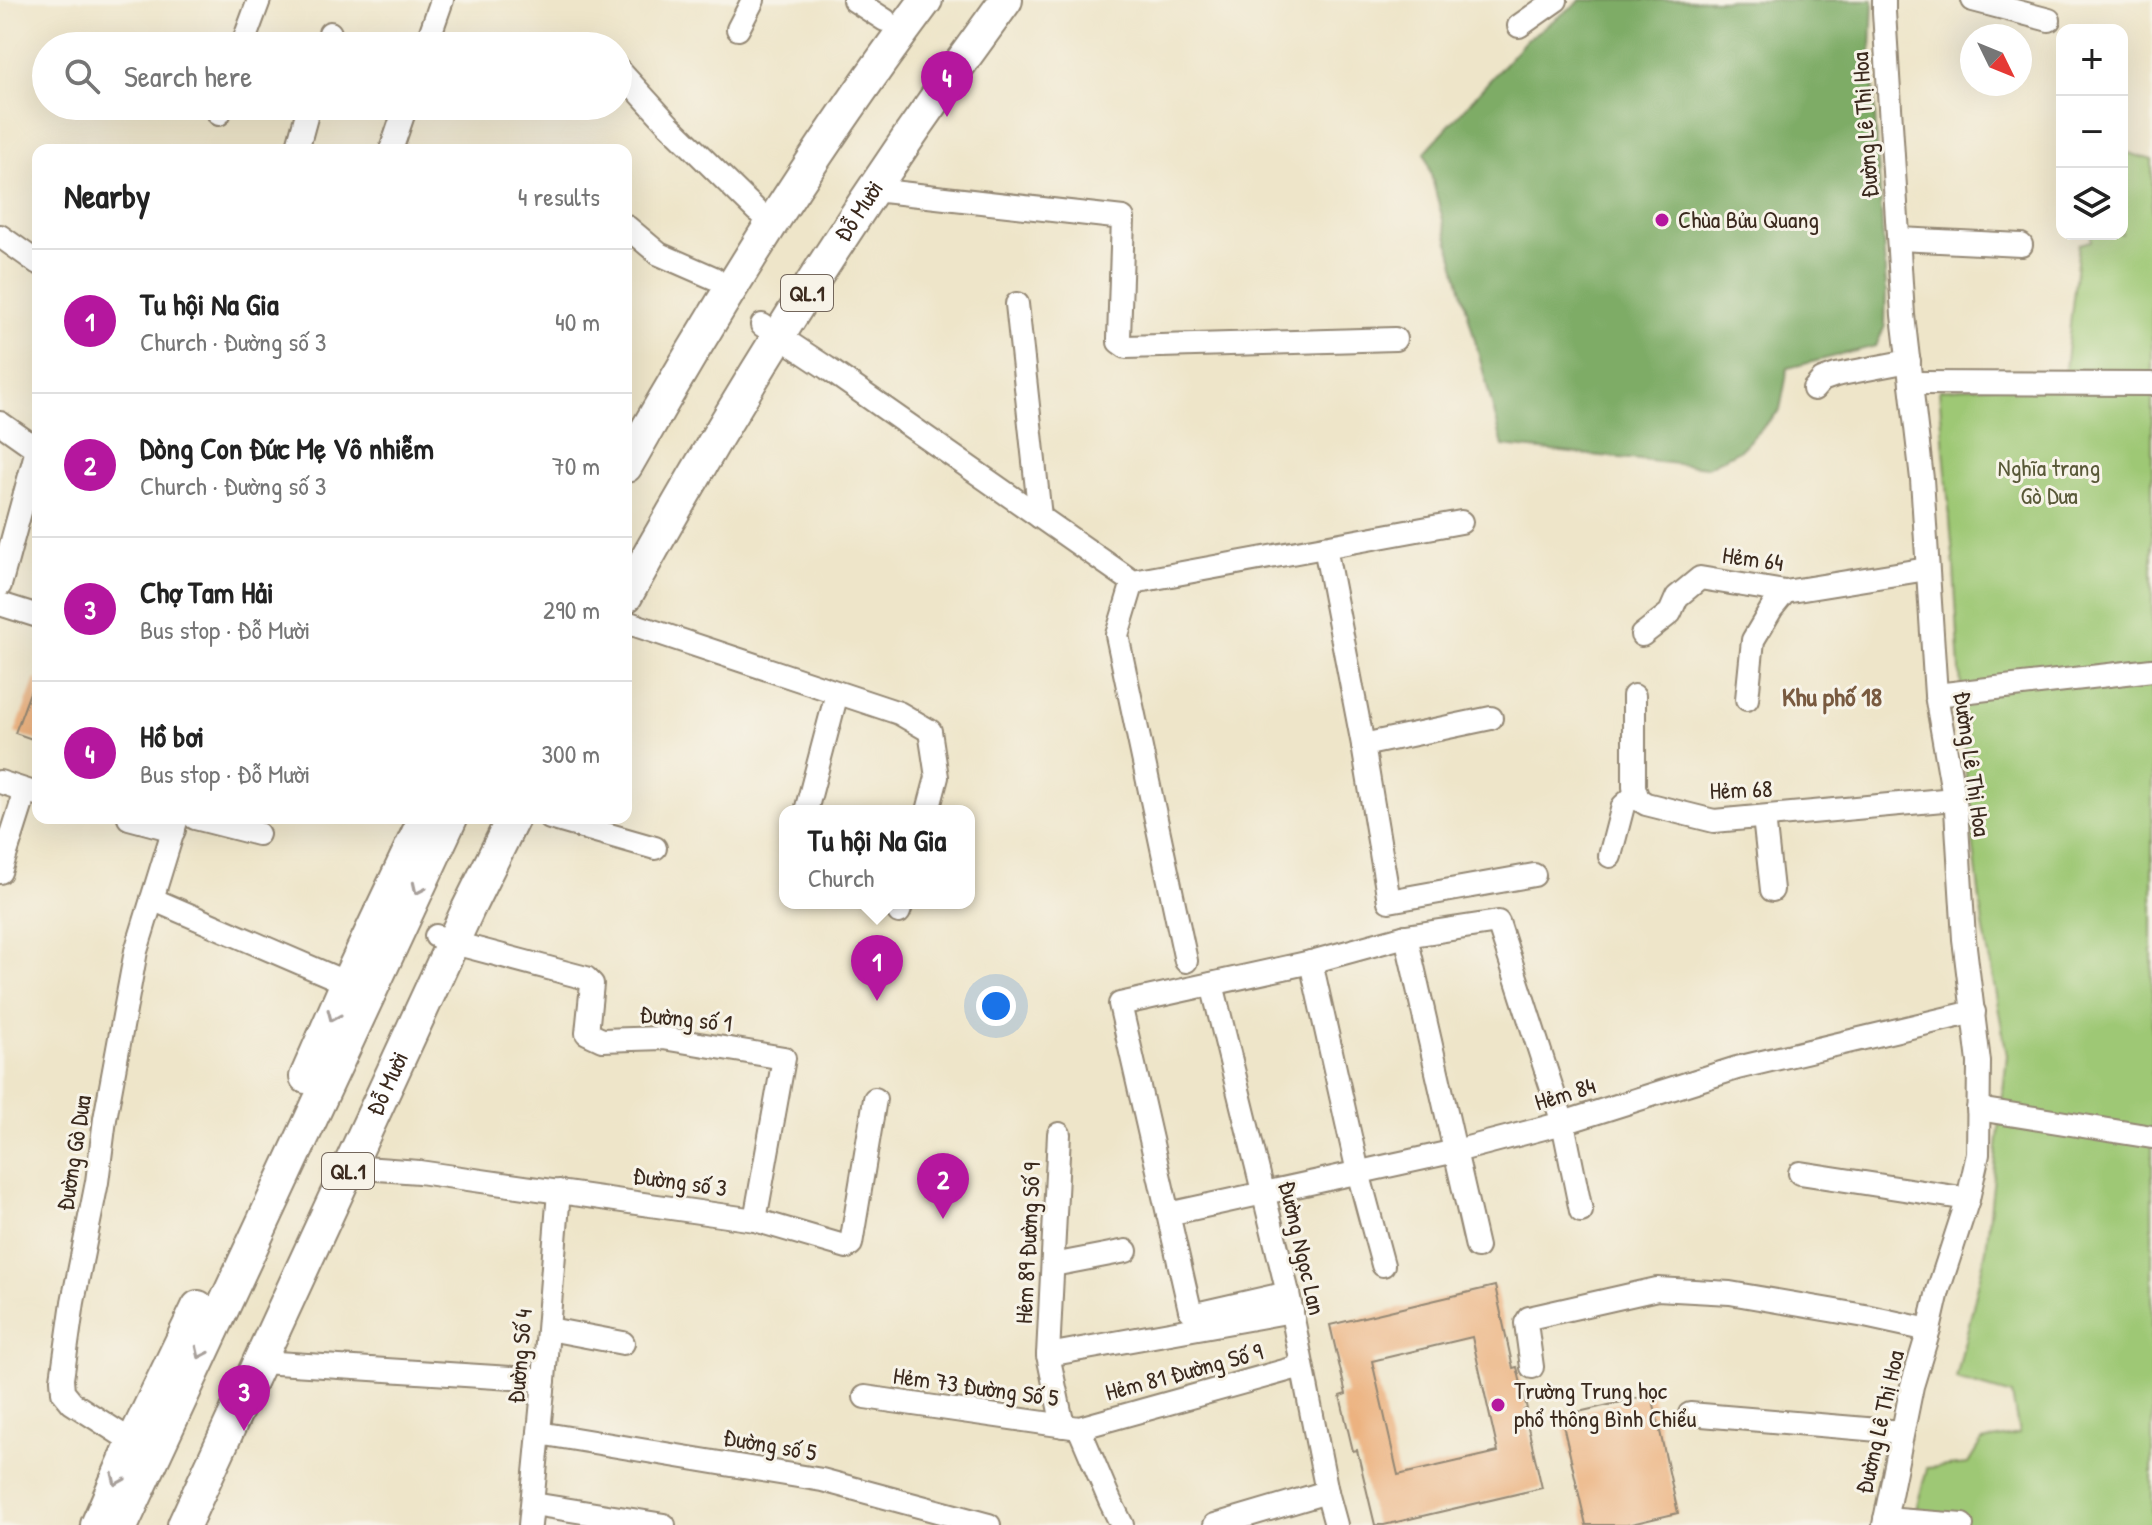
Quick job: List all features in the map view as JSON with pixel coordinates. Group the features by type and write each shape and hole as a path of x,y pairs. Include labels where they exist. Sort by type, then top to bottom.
{"highway":[{"name":"QL.1","path":"632,456 737,278 926,0"},
{"name":"Đỗ Mười","path":"632,585 852,184 983,0"},
{"name":"Đỗ Mười","path":"632,542 698,427 874,190 1006,0"},
{"path":"632,415 757,211 892,10"},
{"name":"QL.1","path":"122,1525 143,1449 347,983 422,824"},
{"name":"QL.1","path":"97,1525 143,1449 284,1175 448,824"},
{"name":"Đỗ Mười","path":"184,1525 350,1167 445,939 486,824"},
{"name":"Đỗ Mười","path":"162,1525 445,939 510,824"},
{"path":"277,1143 284,1175"}],"street":[{"path":"247,32 259,0"},
{"path":"431,32 442,0"},
{"path":"738,29 753,0"},
{"path":"854,0 892,10"},
{"path":"1519,26 1556,0"},
{"name":"Đường Lê Thị Hoa","path":"1884,0 1903,315 1922,479 1936,695 1954,799 1964,939 1979,1062 1978,1154 1968,1199 1912,1386 1885,1522"},
{"path":"1973,0 2049,20"},
{"path":"632,84 757,211"},
{"path":"299,144 305,120"},
{"path":"393,144 401,120"},
{"path":"874,190 1123,218 1119,342 1126,347 1395,339"},
{"path":"632,231 659,254 714,278"},
{"path":"0,236 32,259"},
{"path":"1899,239 2021,245"},
{"path":"1017,304 1040,517"},
{"path":"770,331 1133,582 1461,522"},
{"path":"1814,389 1822,380 1836,375 1910,372 2152,384"},
{"path":"0,423 32,444"},
{"path":"0,585 32,470"},
{"path":"1325,547 1389,901 1534,875"},
{"name":"Hẻm 64","path":"1642,635 1670,613 1677,597 1700,578 1785,592 1927,569"},
{"path":"1133,582 1117,635 1186,961"},
{"path":"1747,699 1753,640 1785,592"},
{"path":"0,604 32,614"},
{"path":"632,624 899,713 930,731 937,777 930,805"},
{"path":"1936,695 2152,670"},
{"path":"808,805 837,693"},
{"path":"1610,856 1623,806 1635,795 1634,696"},
{"path":"1363,745 1491,718"},
{"path":"0,782 31,792 21,806 0,872"},
{"name":"Hẻm 68","path":"1635,795 1646,804 1714,821 1954,799"},
{"path":"1764,817 1772,890"},
{"name":"Đường Gò Dưa","path":"143,1449 72,1403 63,1392 62,1379 133,966 176,824"},
{"path":"219,824 258,834"},
{"path":"571,824 655,848"},
{"path":"152,899 347,983"},
{"path":"1290,1303 1192,1313 1120,1004 1311,962 1406,936 1498,922 1563,1123 1581,1211"},
{"path":"1406,936 1477,1247"},
{"name":"Đường số 1","path":"445,939 586,978 592,984 587,1033 602,1040 663,1038 784,1058 755,1220"},
{"path":"1311,962 1358,1172 1383,1265"},
{"name":"Đường Ngọc Lan","path":"1212,984 1290,1303 1336,1525"},
{"name":"Hẻm 84","path":"1168,1214 1456,1151 1563,1123 1737,1068 1974,1012"},
{"name":"Đường số 3","path":"350,1167 419,1172 755,1220 847,1247 875,1099"},
{"path":"1978,1109 2152,1137"},
{"name":"Hẻm 89 Đường Số 9","path":"1059,1134 1048,1355 1071,1427 1122,1525"},
{"path":"1800,1173 1968,1199"},
{"name":"Đường Số 4","path":"532,1515 559,1191"},
{"path":"1053,1265 1126,1251"},
{"path":"1532,1367 1526,1323 1529,1318 1657,1289 1730,1293 1929,1330"},
{"path":"1048,1355 1290,1303"},
{"path":"549,1329 623,1343"},
{"path":"261,1362 544,1380"},
{"name":"Hẻm 81 Đường Số 9","path":"1071,1427 1302,1366"},
{"name":"Hẻm 73 Đường Số 5","path":"865,1397 1071,1427"},
{"path":"1690,1414 1902,1432"},
{"name":"Đường số 5","path":"539,1433 822,1480 989,1525"},
{"path":"1215,1525 1327,1492"},
{"path":"532,1515 664,1525"},
{"path":"1885,1522 1962,1525"}],"green space":[{"name":"Chùa Bửu Quang","path":"1580,0 1873,0 1871,51 1886,287 1885,326 1876,346 1788,368 1780,410 1741,449 1707,467 1503,446 1425,152 1527,39"},
{"name":"Nghĩa trang Gò Dưa","path":"2128,153 2152,160 2152,1525 1912,1525 1927,1468 1968,1464 1982,1441 2019,1434 2012,1395 1956,1379 1986,1250 2007,1055 1983,925 1967,791 1954,568 1939,390 2064,379 2079,244 2128,240"}],"building":[{"path":"32,687 32,739 15,733"},
{"path":"1495,1286 1513,1368 1517,1367 1527,1409 1524,1410 1542,1488 1375,1525 1340,1396 1346,1394 1330,1325","holes":["1472,1337 1498,1452 1398,1475 1372,1361"]},
{"path":"1652,1395 1678,1513 1627,1525 1586,1525 1561,1416"}],"place":[{"name":"Hồ bơi","path":"947,117"},
{"name":"Chùa Bửu Quang","path":"1662,220"},
{"name":"Tu hội Na Gia","path":"877,1001"},
{"name":"Dòng Con Đức Mẹ Vô nhiễm","path":"943,1219"},
{"name":"Trường Trung học phổ thông Bình Chiểu","path":"1498,1405"},
{"name":"Chợ Tam Hải","path":"244,1431"}],"district":[{"name":"Khu phố 18","path":"1832,697"}]}
